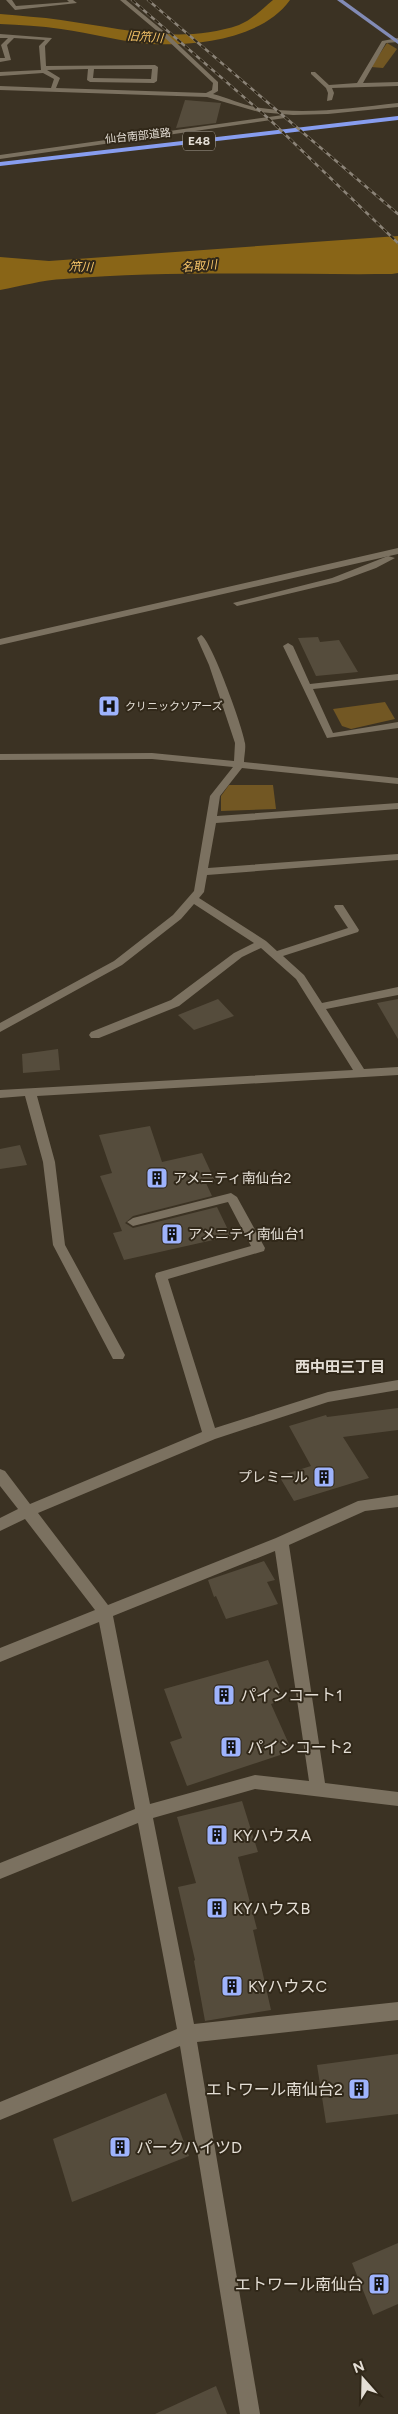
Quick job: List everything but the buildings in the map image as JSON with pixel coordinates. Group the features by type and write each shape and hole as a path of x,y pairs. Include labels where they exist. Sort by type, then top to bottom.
{"highway":[{"name":"仙台南部道路","path":"0,164 398,118"}],"main road":[{"path":"340,0 397,41"}],"street":[{"path":"8,0 15,8 74,4 70,0"},
{"path":"123,0 174,42 216,83 215,91 207,95"},
{"path":"0,60 8,60 4,45 12,35"},
{"path":"0,36 52,37 42,46 44,69"},
{"path":"358,85 384,42 397,41"},
{"path":"0,74 44,69 91,68 155,67 154,81 90,80 91,68"},
{"path":"44,69 57,78 53,89"},
{"path":"313,73 328,87 331,93 329,100"},
{"path":"328,87 398,84"},
{"path":"0,88 207,95 227,99 241,106 261,111 312,112"},
{"path":"0,157 312,112 398,105"},
{"path":"237,603 317,584 374,567 398,553"},
{"path":"0,642 398,553"},
{"path":"0,1028 118,963 177,917 199,892 210,820 216,796 239,766 240,743 214,664 200,638"},
{"path":"288,646 330,736 398,725"},
{"path":"308,687 398,677"},
{"path":"0,756 152,756 398,782"},
{"path":"210,820 398,806"},
{"path":"202,872 398,857"},
{"path":"193,899 262,943 300,977 362,1074"},
{"path":"276,955 354,930 339,908"},
{"path":"94,1035 175,1003 238,955 262,943"},
{"path":"318,1006 398,991"},
{"path":"0,1094 398,1071"},
{"path":"30,1092 49,1162 59,1244 118,1355"},
{"path":"133,1222 231,1197 259,1248 160,1276 210,1435"},
{"path":"0,1525 26,1512 210,1435 328,1397 398,1385"},
{"path":"0,1475 26,1512 104,1611 142,1814 187,2034 250,2414"},
{"path":"0,1655 104,1611 280,1542 363,1505 398,1501"},
{"path":"280,1542 318,1790"},
{"path":"0,1871 142,1814 255,1782 398,1799"},
{"path":"0,2111 187,2034 398,2011"}],"shaded area":[{"path":"387,43 397,49 383,68 371,67"},
{"path":"385,702 395,719 351,729 342,726 333,709"},
{"path":"229,785 273,785 276,809 221,811 221,796"}],"water":[{"path":"398,236 398,273 392,274 105,276 40,282 0,290 0,257 49,261"}],"waterway":[{"name":"旧笊川","path":"0,19 59,24 151,39 174,39 216,35 244,28 253,24 282,0"}],"railway":[{"path":"132,0 268,118 398,243"},
{"path":"148,0 398,214"}],"place":[{"name":"クリニックソアーズ","path":"109,706"},
{"name":"アメニティ南仙台2","path":"157,1178"},
{"name":"アメニティ南仙台1","path":"172,1234"},
{"name":"プレミール","path":"324,1477"},
{"name":"パインコート1","path":"224,1695"},
{"name":"パインコート2","path":"231,1747"},
{"name":"KYハウスA","path":"217,1835"},
{"name":"KYハウスB","path":"217,1908"},
{"name":"KYハウスC","path":"232,1986"},
{"name":"エトワール南仙台2","path":"359,2089"},
{"name":"パークハイツD","path":"120,2147"},
{"name":"エトワール南仙台","path":"379,2284"}],"district":[{"name":"西中田三丁目","path":"340,1367"}],"water label":[{"name":"名取川","path":"199,266"},
{"name":"笊川","path":"81,267"}]}
